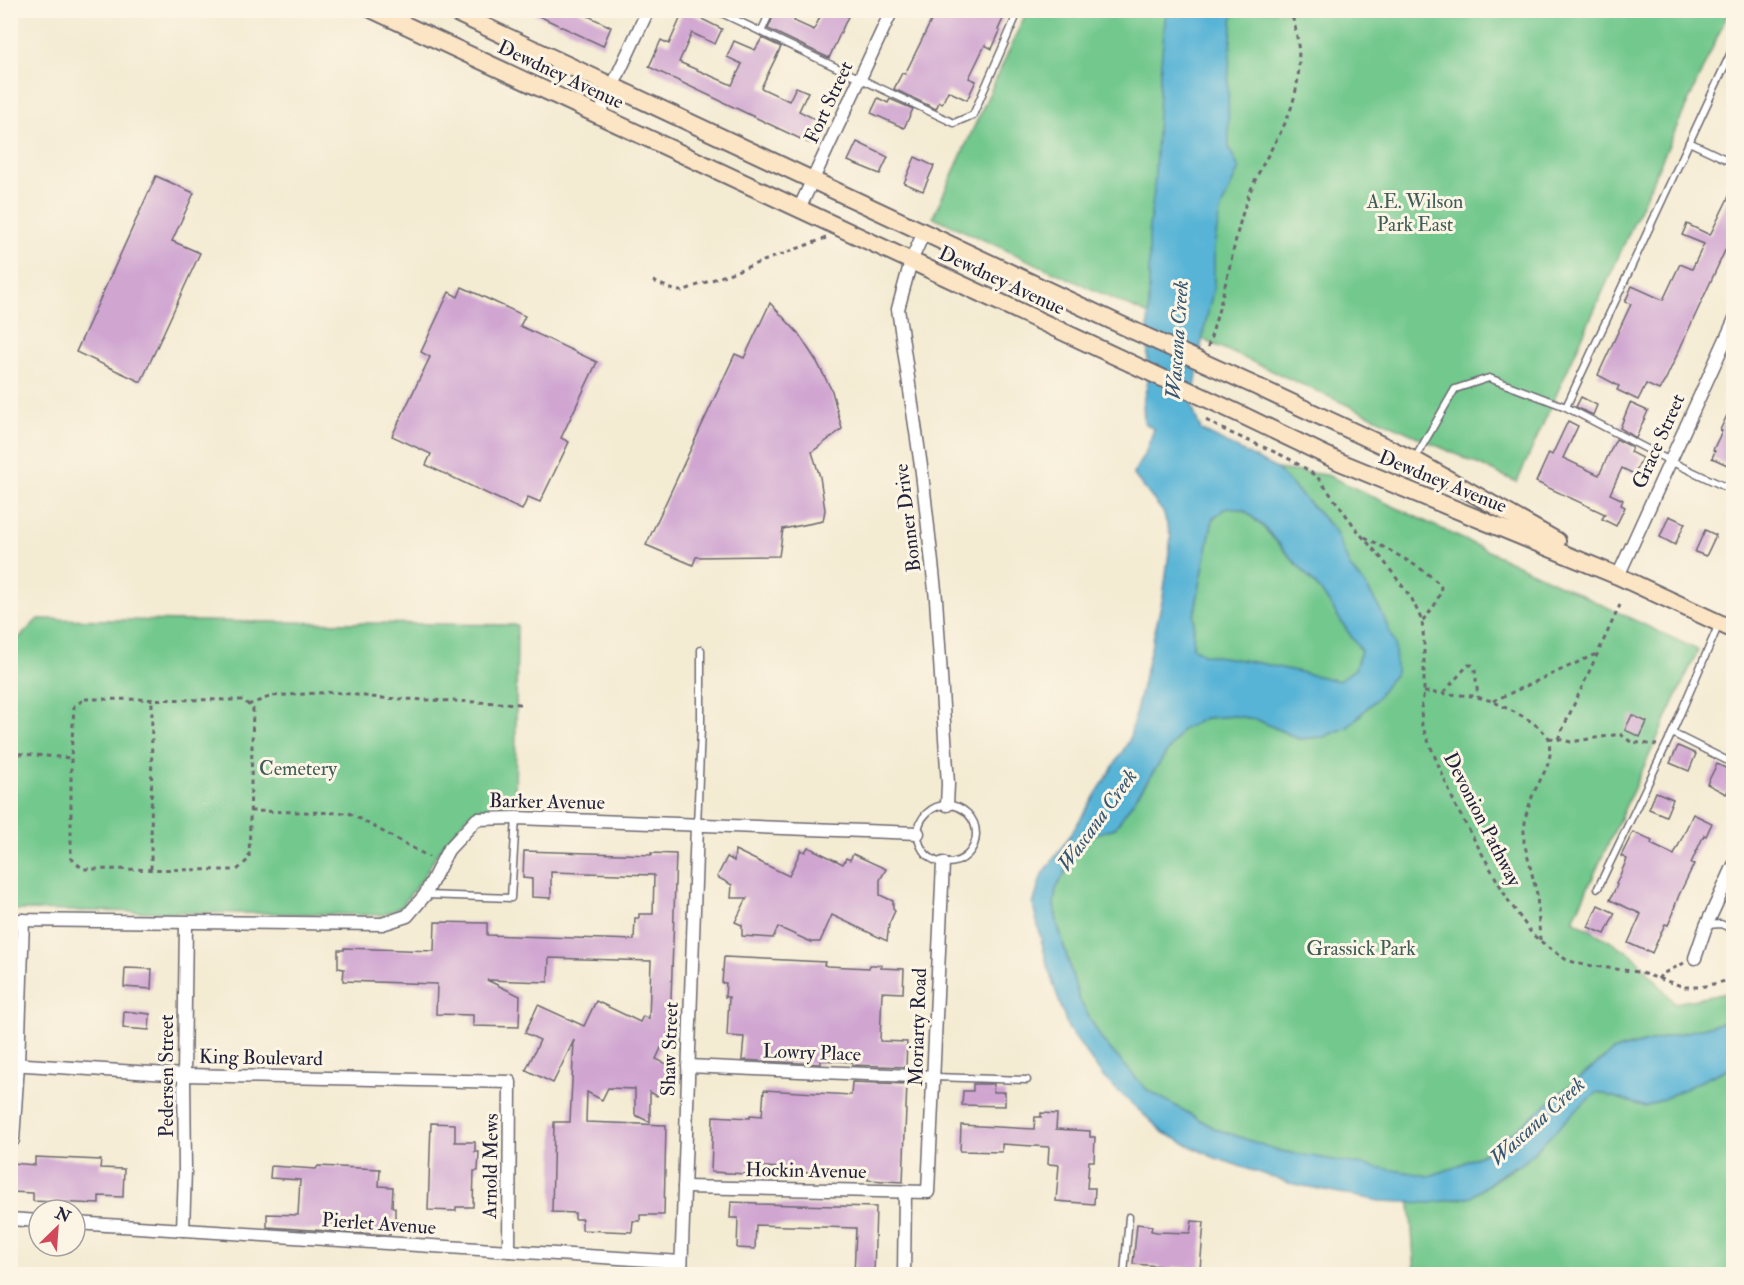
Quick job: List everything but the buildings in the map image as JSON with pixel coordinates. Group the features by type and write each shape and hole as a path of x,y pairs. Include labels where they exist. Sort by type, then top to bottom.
{"main road":[{"name":"Dewdney Avenue","path":"450,10 1414,460 1618,576"},
{"name":"Dewdney Avenue","path":"384,13 1340,462 1618,576 1726,626"}],"street":[{"path":"599,115 648,10"},
{"name":"Fort Street","path":"799,209 891,10"},
{"name":"Bonner Drive","path":"924,232 911,261 898,309 922,473 936,599 948,784 947,804"},
{"name":"Grace Street","path":"1618,576 1734,321"},
{"name":"Barker Avenue","path":"17,920 382,924 407,916 425,895 448,850 477,819 516,818 918,833"},
{"name":"Shaw Street","path":"681,1268 697,826"},
{"name":"Moriarty Road","path":"928,1192 943,863"},
{"path":"1695,958 1706,926 1734,865"},
{"path":"13,1140 17,920"},
{"name":"Pedersen Street","path":"183,1230 186,923"},
{"name":"King Boulevard","path":"14,1064 184,1075 510,1082"},
{"name":"Lowry Place","path":"688,1066 934,1077"},
{"name":"Arnold Mews","path":"509,1251 510,1082"},
{"name":"Hockin Avenue","path":"684,1187 928,1192"},
{"path":"904,1275 905,1192"},
{"path":"10,1219 27,1220"},
{"name":"Pierlet Avenue","path":"87,1224 509,1251 681,1268"}],"lane":[{"path":"715,10 954,123 973,115 1019,10"},
{"path":"761,32 771,10"},
{"path":"1566,407 1734,46"},
{"path":"1689,142 1734,164"},
{"path":"1414,460 1455,389 1489,378 1566,407 1734,491"},
{"path":"1598,888 1665,746 1726,626"},
{"path":"697,826 701,767 701,650"},
{"path":"1672,733 1734,764"},
{"path":"947,804 961,808 969,814 975,822 977,832 976,842 965,857 957,862 943,863 929,857 922,850 918,841 918,833 920,822 925,814 933,808 947,804"},
{"path":"425,895 511,898 516,818"},
{"path":"1706,926 1721,924 1734,930"},
{"path":"934,1077 1027,1080"},
{"path":"1124,1275 1129,1217"}],"path":[{"path":"1208,347 1251,188 1294,102 1300,58 1295,24 1290,10"},
{"path":"653,281 676,291 682,291 831,236"},
{"name":"Devonion Pathway","path":"1206,420 1287,459 1319,479 1412,599 1422,621 1424,692 1421,709 1422,726 1449,794 1486,864 1532,934 1565,959 1579,964 1638,972 1685,987 1701,987 1734,979"},
{"path":"1361,535 1422,571 1441,586 1434,608 1422,621"},
{"path":"1558,739 1620,605"},
{"path":"1492,701 1598,653"},
{"path":"1443,692 1468,665 1472,665 1475,670 1478,697"},
{"path":"248,705 272,696 334,692 380,698 523,704"},
{"path":"1424,692 1443,692 1492,701 1526,718 1550,738 1570,742 1620,734 1631,741 1665,746"},
{"path":"85,699 152,699 243,700 253,709 249,860 237,870 83,869 71,858 71,758 74,706 85,699"},
{"path":"150,869 152,699"},
{"path":"1540,941 1537,894 1524,842 1524,831 1526,815 1533,794 1547,767 1550,738"},
{"path":"10,753 71,758"},
{"path":"250,811 350,813 441,864"},
{"path":"1658,979 1662,974 1695,958"}],"green space":[{"name":"A.E. Wilson Park East","path":"1027,11 1729,11 1517,482 933,217"},
{"name":"Grassick Park","path":"1277,469 1327,475 1698,650 1573,920 1632,954 1675,1003 1733,992 1733,1020 1613,1051 1490,1150 1429,1177 1280,1151 1216,1129 1146,1089 1102,1040 1079,999 1057,922 1054,904 1056,889 1082,843 1092,835 1115,828 1182,730 1205,718 1235,716 1256,719 1298,739 1323,737 1348,727 1376,699 1366,586 1350,567 1335,531"},
{"path":"1227,507 1244,510 1263,527 1321,591 1361,651 1355,669 1339,681 1259,663 1203,654 1193,647 1194,616 1213,518"},
{"name":"Cemetery","path":"38,619 517,625 515,810 468,816 438,852 401,907 383,915 11,910 11,646"},
{"path":"1733,1066 1733,1274 1415,1274 1410,1202 1452,1200 1475,1194 1522,1164 1580,1106 1598,1092 1646,1107"}],"water":[{"name":"Wascana Creek","path":"1166,11 1233,11 1228,86 1229,148 1239,168 1220,211 1214,248 1214,286 1203,335 1192,407 1201,430 1277,469 1335,531 1350,567 1366,586 1381,611 1395,644 1396,672 1376,699 1348,727 1323,737 1299,739 1256,719 1235,716 1205,718 1182,730 1115,828 1092,835 1082,843 1056,889 1054,904 1057,922 1079,999 1102,1040 1146,1089 1216,1129 1280,1151 1429,1176 1453,1168 1490,1150 1613,1051 1733,1020 1733,1066 1646,1107 1598,1092 1580,1106 1522,1164 1510,1168 1472,1196 1432,1203 1380,1201 1289,1183 1213,1157 1164,1133 1104,1078 1068,1028 1048,968 1033,905 1041,877 1071,834 1129,741 1163,597 1171,537 1163,512 1133,474 1146,451 1154,429 1144,423 1143,401 1147,386 1149,227 1154,191","holes":["1227,507 1244,510 1264,527 1321,591 1361,651 1355,669 1339,681 1259,663 1203,654 1193,647 1194,616 1213,518"]}]}
